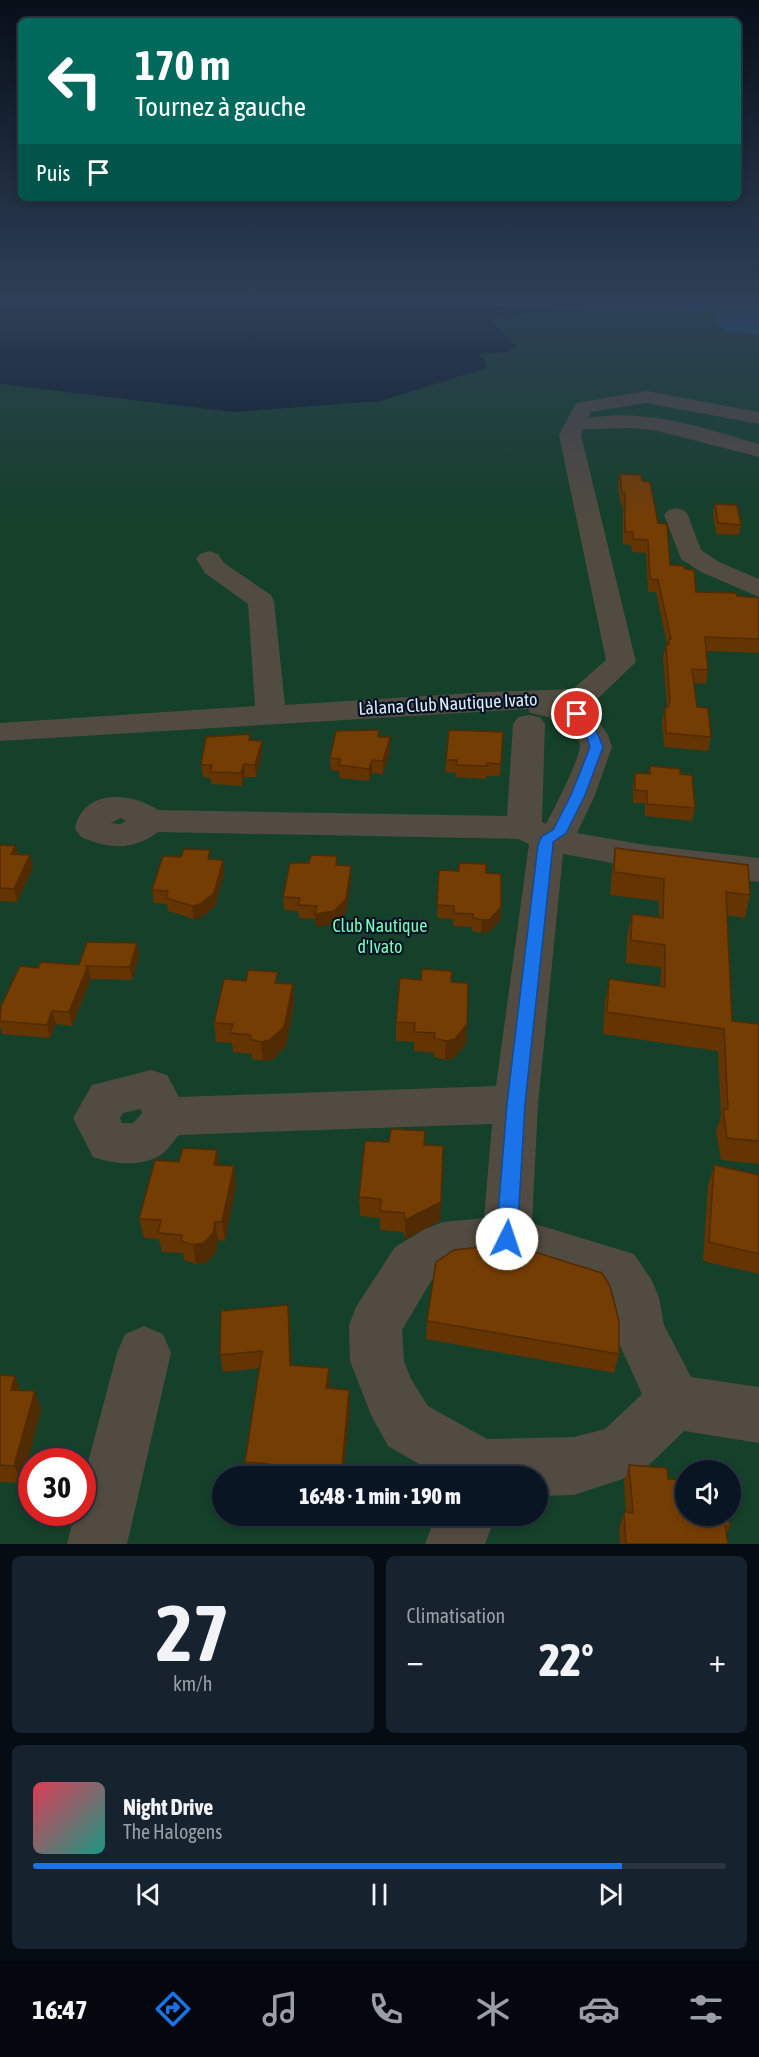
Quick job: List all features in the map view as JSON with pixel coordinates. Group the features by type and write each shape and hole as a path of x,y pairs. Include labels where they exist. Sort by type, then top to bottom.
{"street":[{"path":"570,435 583,407 646,397 759,418"},
{"path":"570,435 589,424 610,420 644,422 748,445 759,451"},
{"name":"Làlana Club Nautique Ivato","path":"0,732 272,715 513,712 581,698 621,662 570,435"},
{"path":"676,515 690,554 710,567 759,589"},
{"path":"208,559 214,568 261,601 272,715"},
{"path":"150,821 535,833 559,833 578,795 596,747 577,714 513,712 535,833 507,1239"},
{"path":"535,833 646,857 759,870"},
{"path":"167,1116 516,1104"},
{"path":"453,1466 408,1426 390,1396 377,1361 375,1324 414,1264 443,1245 507,1239 616,1271 633,1297 639,1330 674,1402"},
{"path":"98,1544 144,1353"},
{"path":"674,1402 759,1415"},
{"path":"548,1471 621,1453 674,1402"},
{"path":"455,1544 462,1526"}],"green space":[{"name":"Club Nautique d'Ivato","path":"464,375 759,375 759,1544 0,1544 0,384 234,412 380,401"}],"building":[{"path":"620,474 641,475 642,481 650,482 658,523 667,524 670,565 684,566 685,569 694,570 696,592 736,593 737,596 759,598 759,639 705,637 708,670 692,669 697,707 708,708 711,737 666,733 665,707 668,707 670,701 666,644 669,645 669,639 671,639 658,580 650,579 648,540 633,539 633,532 625,532 625,493 622,493"},
{"path":"715,504 737,505 741,525 718,523"},
{"path":"379,730 378,737 390,737 383,761 372,760 369,769 339,765 340,759 330,758 336,731"},
{"path":"449,730 503,732 501,764 456,765 457,760 446,760"},
{"path":"250,734 249,740 262,741 255,765 244,764 241,773 210,772 212,765 201,765 206,737"},
{"path":"650,766 680,769 680,774 692,775 695,808 647,804 647,791 635,790 635,773 650,774"},
{"path":"0,845 16,846 11,854 30,855 14,889 0,888"},
{"path":"615,848 748,865 750,895 726,892 732,1021 759,1024 759,1141 727,1138 723,1109 728,1109 724,1029 607,1012 609,979 665,987 665,945 631,940 632,914 663,918 664,879 614,872"},
{"path":"184,849 210,850 208,859 223,860 214,893 200,904 192,906 166,898 168,891 152,890 163,856 181,857"},
{"path":"311,855 337,856 336,865 351,866 346,899 334,911 315,914 317,906 298,905 300,898 283,897 290,863 309,863"},
{"path":"459,863 486,864 486,873 501,874 501,907 490,919 482,920 473,918 473,914 454,913 454,906 437,905 439,870 459,871"},
{"path":"87,942 137,943 130,967 88,966 69,1012 52,1011 47,1025 0,1021 1,1006 20,966 38,968 41,962 79,965"},
{"path":"422,969 452,971 451,982 468,983 467,1024 455,1039 446,1041 434,1038 435,1033 414,1032 415,1023 396,1022 400,978 421,980"},
{"path":"248,970 278,972 275,983 293,984 284,1027 270,1040 261,1042 250,1039 251,1035 230,1033 233,1024 214,1023 224,979 246,981"},
{"path":"391,1129 425,1131 424,1145 443,1146 441,1202 405,1220 404,1213 380,1211 381,1199 359,1197 365,1141 389,1142"},
{"path":"183,1148 217,1150 214,1165 234,1166 222,1222 215,1222 213,1233 204,1243 193,1245 181,1241 182,1235 158,1233 161,1220 139,1219 155,1160 179,1162"},
{"path":"714,1165 759,1175 759,1254 709,1242"},
{"path":"509,1244 602,1273 610,1286 619,1321 619,1354 427,1321 436,1262 454,1250"},
{"path":"288,1305 290,1365 329,1368 326,1388 349,1390 342,1466 270,1466 270,1464 245,1462 262,1351 220,1355 221,1311"},
{"path":"0,1375 15,1376 11,1390 35,1391 14,1466 0,1465"},
{"path":"629,1465 667,1468 668,1479 675,1479 675,1526 725,1526 728,1544 626,1544 624,1512 633,1513"}],"route":[{"path":"507,1239 516,1104 545,845 547,839 559,833 578,795 596,747 592,735 577,714"}]}
